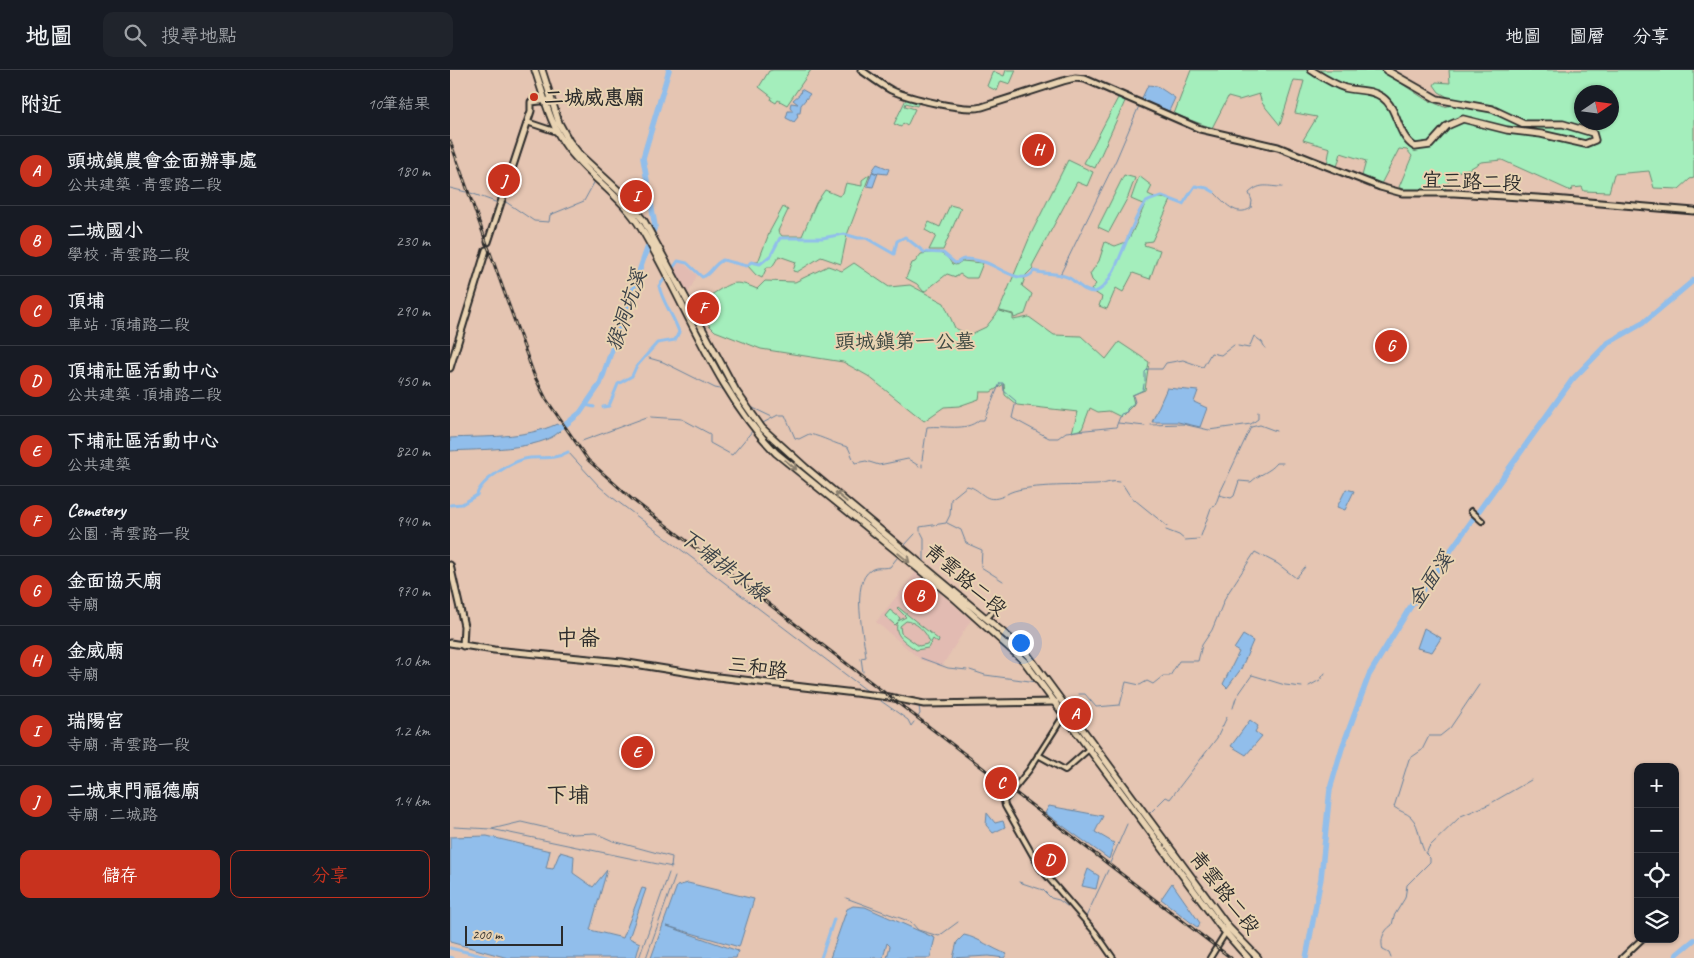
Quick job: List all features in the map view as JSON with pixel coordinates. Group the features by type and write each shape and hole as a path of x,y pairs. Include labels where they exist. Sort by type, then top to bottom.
{"main road":[{"path":"536,70 541,79 557,132 573,156 613,194 642,229 732,398 750,419"},
{"path":"541,79 542,70"},
{"path":"1311,70 1345,88 1370,91 1381,96 1390,107 1403,137 1415,147 1430,145 1447,126 1463,119 1507,130 1541,134 1585,144 1595,140 1593,133 1569,126 1554,123 1524,124 1492,109 1436,99 1386,70"},
{"path":"547,99 559,124 574,148 620,192 644,221 750,419"},
{"name":"青雲路二段","path":"750,419 759,430 1011,647 1056,702 1248,958"},
{"name":"青雲路二段","path":"953,597 987,618 1024,650 1064,702 1227,930 1258,958"}],"street":[{"name":"宜三路二段","path":"861,70 879,83 900,94 969,109 982,107 1063,81 1081,78 1200,129 1258,141 1380,187 1402,193 1454,193 1554,199 1694,212"},
{"path":"488,242 527,122 531,102 547,99"},
{"path":"527,122 557,132"},
{"path":"450,368 486,250"},
{"path":"1383,351 1399,356"},
{"path":"1471,510 1482,521"},
{"path":"450,565 464,626 463,646"},
{"path":"987,618 999,604"},
{"name":"三和路","path":"450,643 463,646 622,662 700,675 924,704 1064,702"},
{"path":"1068,708 1014,790 1004,801 1040,868 1095,932 1113,958"},
{"path":"1038,755 1065,770 1090,748"},
{"path":"1210,958 1227,930"},
{"path":"1622,958 1638,943"}],"shaded area":[{"path":"682,262 697,275 687,296 674,271 677,263"},
{"path":"916,572 971,620 942,666 921,660 876,622"}],"green space":[{"path":"811,70 787,105 778,100 776,103 771,100 772,97 759,87 769,71"},
{"path":"1006,70 1016,70 1010,84 1001,81 997,91 987,86 993,71 1004,76"},
{"path":"1191,70 1381,70 1425,99 1444,107 1452,105 1453,100 1439,92 1434,85 1436,82 1450,83 1449,70 1694,70 1694,178 1690,179 1679,189 1654,188 1649,171 1614,174 1609,192 1584,191 1582,187 1572,188 1571,191 1502,160 1481,162 1471,168 1453,173 1445,189 1406,192 1399,187 1412,156 1407,150 1399,149 1381,184 1362,176 1366,161 1341,153 1337,167 1327,165 1330,148 1303,140 1317,117 1295,113 1304,81 1294,80 1280,125 1262,103 1259,94 1239,100 1228,97 1212,128 1174,114"},
{"path":"1119,96 1126,99 1095,168 1084,163"},
{"path":"907,97 920,100 917,106 906,103 905,106 915,109 907,126 903,123 901,127 894,124"},
{"name":"頭城鎮第一公墓","path":"1068,160 1093,172 1087,186 1077,182 1032,266 1033,268 1026,275 1022,286 1032,294 1025,314 1014,318 1013,314 1000,311 1013,315 1013,320 1029,317 1054,335 1081,336 1106,359 1119,342 1149,362 1145,390 1132,395 1134,404 1121,417 1109,411 1098,412 1090,408 1082,429 1072,432 1078,412 1017,405 1005,395 1004,384 991,392 980,392 979,399 959,406 944,407 924,421 868,376 843,362 761,349 715,331 703,319 702,313 705,298 729,284 740,283 757,289 765,281 795,282 828,266 842,271 854,263 889,287 910,285 944,303 955,328 969,335 986,327 999,311 1031,234"},
{"path":"870,174 847,235 841,264 821,257 797,272 793,271 796,262 779,256 772,267 767,267 762,278 756,275 747,265 750,262 758,262 770,231 783,207 788,210 778,231 782,236 802,236 816,203 825,190 839,196 843,193 846,183 862,186 862,180"},
{"path":"1124,175 1135,178 1128,197 1109,232 1098,227"},
{"path":"1139,176 1152,186 1148,194 1171,200 1152,241 1145,242 1144,245 1160,250 1150,279 1133,273 1123,292 1116,288 1107,309 1099,306 1102,297 1091,290 1096,284 1090,274 1099,261 1105,242 1115,246 1126,242 1133,231 1145,205 1131,199"},
{"path":"950,205 961,208 943,250 929,250 936,236 925,230 929,222 940,227"},
{"path":"938,252 947,257 952,264 956,265 962,261 983,263 977,278 966,278 960,274 956,277 947,274 924,292 917,284 906,278 912,263 921,254"},
{"path":"897,608 939,640 938,643 933,639 928,648 916,650 905,641 897,631 898,622 895,625 885,616 890,610 900,618 898,621 906,617","holes":["909,621 923,631 929,641 927,644 919,646 901,633 900,626"]}],"water":[{"path":"1148,85 1157,86 1175,98 1169,111 1143,101 1142,98"},
{"path":"801,89 810,94 801,105 800,113 797,113 798,117 794,122 786,118 788,111 793,111 790,107 791,103 798,104 793,100 800,94"},
{"path":"877,164 889,169 887,174 878,174 872,171"},
{"path":"872,172 878,174 873,187 867,186"},
{"path":"1167,388 1198,391 1194,402 1207,408 1200,427 1178,422 1152,422"},
{"path":"557,424 560,431 551,438 524,446 450,451 450,438 518,434 544,429"},
{"path":"1346,489 1354,491 1345,510 1337,507"},
{"path":"1424,628 1441,638 1432,652 1417,648"},
{"path":"1243,635 1253,641 1241,669 1227,688 1223,684 1239,652 1234,649"},
{"path":"1250,720 1258,726 1255,732 1262,736 1246,755 1231,746"},
{"path":"1049,806 1103,816 1095,832 1114,843 1109,859 1045,813"},
{"path":"987,813 995,823 1003,821 1005,827 993,833 986,825"},
{"path":"487,836 550,851 546,868 553,869 560,852 574,856 573,873 593,887 607,870 590,930 623,938 642,888 646,889 629,938 640,943 636,958 508,958 450,942 450,837"},
{"path":"1088,869 1099,876 1096,889 1082,886"},
{"path":"688,883 754,899 739,947 667,926 738,951 736,958 651,958 677,886"},
{"path":"1172,883 1200,923 1198,928 1161,899"},
{"path":"853,906 865,907 935,938 930,958 887,958 890,946 887,943 883,958 830,958 847,909"},
{"path":"964,935 1007,954 1004,958 989,956 953,958 957,942"}],"waterway":[{"name":"猴洞坑溪","path":"553,430 565,425 580,413 600,384 655,226 643,158 669,70"},
{"path":"1060,275 1116,160 1139,106"},
{"path":"503,203 506,202 534,221 549,222 550,215 584,201 595,181"},
{"path":"673,268 678,261 687,263 702,277 723,260 747,266 751,262 760,264 771,255 780,238 822,238 844,234 866,238 894,254 897,241 905,237 924,252 943,253 955,263 963,259 976,260 1009,274 1023,277 1029,276 1034,271 1063,275 1084,289 1094,292 1102,288 1109,280 1139,211 1145,203 1162,196 1183,204 1195,186 1207,188 1214,192"},
{"path":"1214,192 1231,208 1246,211 1251,208 1252,201 1249,193 1257,187 1282,187"},
{"path":"450,188 466,192"},
{"path":"471,193 498,203"},
{"path":"603,407 609,406 618,384 632,376 636,367 657,343 675,340 679,332 659,286 665,278"},
{"name":"金面溪","path":"1306,958 1321,878 1330,789 1342,748 1369,675 1409,609 1572,380 1608,343 1643,323 1694,280"},
{"path":"1238,346 1249,348 1254,336 1262,342 1265,348"},
{"path":"1145,381 1145,372 1148,369 1162,369 1166,363 1183,360 1203,367 1211,353 1221,355 1234,345"},
{"path":"649,358 663,362 715,388 725,390"},
{"path":"922,460 927,427 961,427 984,420 1000,383 1003,383 1004,391 1016,401 1012,418 1049,438 1058,438 1066,432 1116,427 1121,414 1127,412 1127,409 1135,402 1133,395 1143,390 1144,384"},
{"path":"747,400 751,407 772,417"},
{"path":"586,405 594,407"},
{"path":"1151,425 1183,424 1209,430 1251,424 1258,419 1258,412"},
{"path":"761,424 778,415 785,415 795,438 799,439 809,434 848,447 855,463 866,461 879,465 908,459 919,466"},
{"path":"582,441 647,417"},
{"path":"651,417 682,419 710,434 710,443 732,455 754,429"},
{"path":"1118,423 1145,426"},
{"path":"1219,495 1251,427 1260,425 1276,431"},
{"name":"下埔排水線","path":"568,452 599,486 613,498 870,693"},
{"path":"450,505 462,504 477,495 491,477 516,462 530,458 554,457 568,452"},
{"path":"1201,536 1211,508 1215,506 1219,495 1231,498 1234,496 1239,481 1251,482 1277,463 1283,463"},
{"path":"1007,494 1036,487 1096,485 1119,482"},
{"path":"1123,485 1130,496 1167,526"},
{"path":"920,531 920,527 946,523 950,515 951,499 967,486 987,498 992,499 1004,496"},
{"path":"947,523 961,530 966,543 982,550 981,567 1003,581"},
{"path":"1166,530 1179,535 1185,540 1199,539"},
{"path":"921,532 924,538 924,562"},
{"path":"904,546 915,534"},
{"path":"1079,694 1085,694 1096,707 1120,705 1126,682 1140,685 1147,681 1153,684 1163,676 1170,676 1179,661 1198,661 1202,645 1212,630 1226,596 1255,552 1278,564 1296,578 1305,567"},
{"path":"863,672 861,658 866,657 860,610 861,586 871,570 890,567 897,558"},
{"path":"921,658 948,668 967,670"},
{"path":"970,670 985,675 1037,682"},
{"path":"1309,686 1320,680 1325,673"},
{"path":"1233,708 1236,698 1252,675 1285,685 1302,687"},
{"path":"1426,854 1414,821 1394,807 1409,759 1422,750 1429,736 1440,736 1450,728 1479,685"},
{"name":"下埔排水線","path":"881,701 908,720 911,726 914,722"},
{"name":"下埔排水線","path":"917,718 920,714 919,706"},
{"path":"1149,814 1166,797 1170,799 1217,738 1227,717"},
{"path":"1493,802 1531,780"},
{"path":"1391,958 1389,953 1383,950 1383,936 1392,925 1394,916 1405,898 1407,885 1430,862 1430,858 1426,854 1429,847 1461,816 1490,804"},
{"path":"492,829 521,822 573,834 595,833 613,841 672,857 671,868"},
{"path":"1110,863 1127,824"},
{"path":"454,827 491,829 672,867"},
{"path":"1085,919 1108,870"},
{"path":"639,958 669,873"},
{"path":"646,958 675,877"},
{"path":"1019,882 1043,890 1051,898 1059,900 1067,906"},
{"path":"846,898 911,922 918,930 939,936 958,922"},
{"path":"821,958 834,919"},
{"path":"1676,958 1677,954 1694,940"},
{"path":"450,948 491,958"}],"railway":[{"path":"450,141 534,375 546,399 588,460 633,500 1231,958"}],"place":[{"name":"二城威惠廟","path":"534,97"},
{"name":"金威廟","path":"1038,150"},
{"name":"二城東門福德廟","path":"504,180"},
{"name":"瑞陽宮","path":"636,196"},
{"name":"Cemetery","path":"703,308"},
{"name":"金面協天廟","path":"1391,346"},
{"name":"二城國小","path":"920,596"},
{"name":"頭城鎮農會金面辦事處","path":"1075,714"},
{"name":"下埔社區活動中心","path":"637,752"},
{"name":"頂埔","path":"1001,783"},
{"name":"頂埔社區活動中心","path":"1050,860"}],"district":[{"name":"中崙","path":"578,637"},
{"name":"下埔","path":"568,794"}]}
